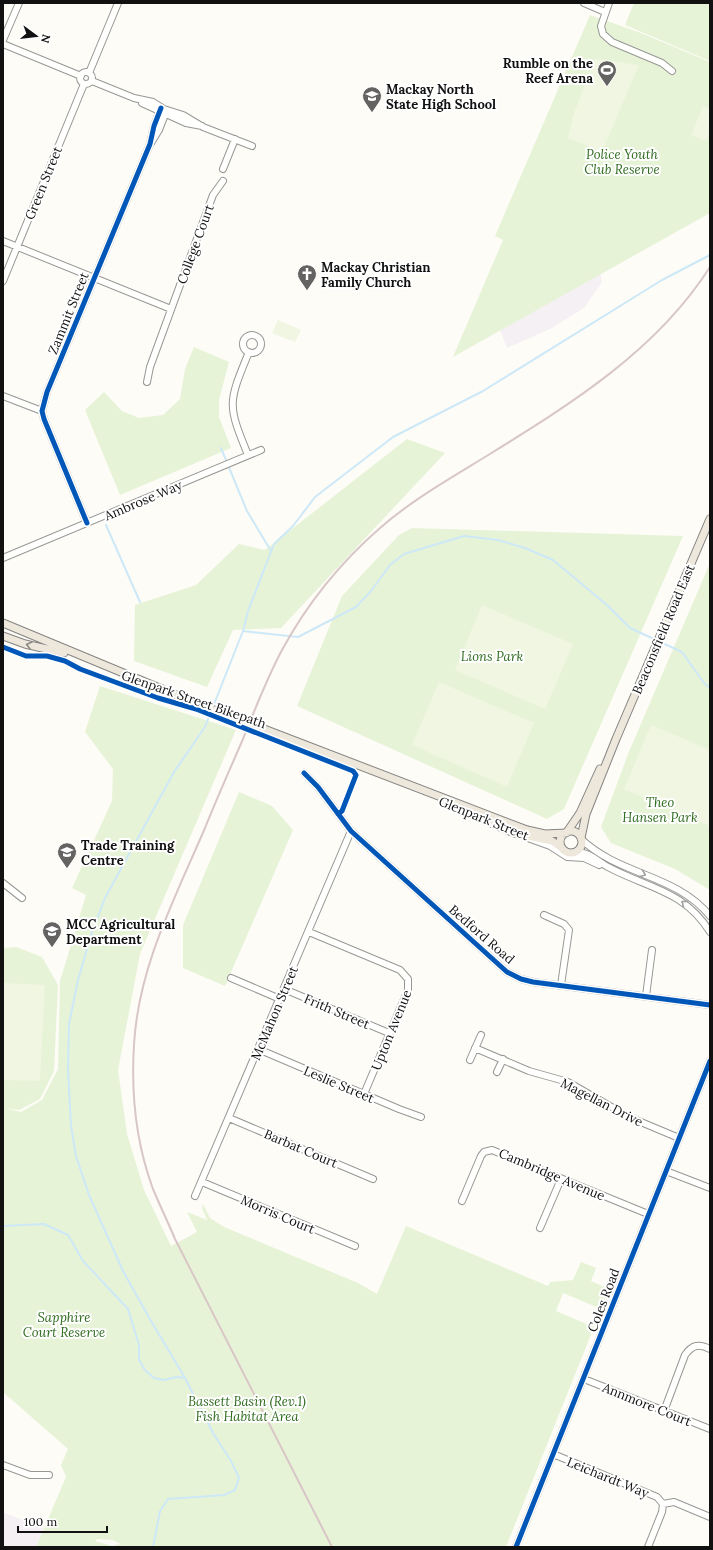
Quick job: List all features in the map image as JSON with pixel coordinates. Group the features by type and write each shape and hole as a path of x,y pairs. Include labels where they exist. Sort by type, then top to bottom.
{"main road":[{"name":"Beaconsfield Road East","path":"581,839 586,814 616,739 710,519"},
{"path":"4,639 6,624"},
{"name":"Glenpark Street","path":"6,624 198,704 532,832 555,834 566,833"},
{"name":"Glenpark Street","path":"4,639 80,656"},
{"name":"Beaconsfield Road East","path":"566,833 580,813 616,739"},
{"name":"Glenpark Street","path":"407,785 514,833 552,841 562,848"},
{"path":"576,832 581,839 581,846 574,852 567,852 562,848 561,840 566,833 576,832"}],"street":[{"path":"3,40 19,3"},
{"path":"89,73 118,3"},
{"path":"584,3 605,12"},
{"path":"609,3 602,21 602,31 609,41 662,63 672,71"},
{"path":"3,44 81,76"},
{"path":"89,73 85,72 81,76 81,82 88,85 92,81"},
{"path":"89,73 92,77 92,81"},
{"path":"92,81 134,98 153,102 163,111 186,124 204,127 252,146"},
{"name":"Green Street","path":"3,281 84,84"},
{"name":"Zammit Street","path":"42,411 46,396 150,144 158,133 163,111"},
{"path":"223,169 235,139"},
{"name":"College Court","path":"147,382 149,368 213,195 224,181"},
{"path":"3,241 171,309"},
{"path":"248,456 233,419 232,405 234,390 249,352"},
{"path":"3,396 42,411 49,432 87,523"},
{"name":"Ambrose Way","path":"3,558 261,450"},
{"name":"Bedford Road","path":"304,773 318,787 352,831 500,967 521,979 710,1005"},
{"name":"McMahon Street","path":"195,1196 352,831"},
{"path":"514,833 550,846 567,857 584,858 673,895 696,913 710,932"},
{"path":"581,839 607,859 684,892 698,902 710,916"},
{"path":"574,852 587,853 612,869"},
{"path":"3,883 22,898"},
{"path":"544,915 572,928 561,985"},
{"name":"Upton Avenue","path":"308,932 400,970 406,975 409,981 409,989 364,1094"},
{"path":"646,996 652,950"},
{"path":"231,978 280,999"},
{"name":"Frith Street","path":"284,989 389,1034"},
{"name":"Bedford Road","path":"701,1004 710,1009"},
{"path":"470,1060 481,1036"},
{"name":"Magellan Drive","path":"476,1048 534,1072 568,1082 629,1117 679,1138"},
{"name":"Leslie Street","path":"258,1049 421,1117"},
{"path":"497,1072 503,1060"},
{"name":"Coles Road","path":"516,1547 710,1061"},
{"name":"Barbat Court","path":"229,1118 373,1178"},
{"name":"Cambridge Avenue","path":"462,1201 481,1156 487,1150 496,1151 648,1214"},
{"path":"666,1172 710,1188"},
{"path":"540,1228 561,1179"},
{"name":"Morris Court","path":"202,1182 355,1246"},
{"path":"664,1410 685,1355 690,1348 696,1345 710,1349"},
{"name":"Annmore Court","path":"584,1378 710,1429"},
{"name":"Leichardt Way","path":"553,1454 657,1496 663,1504 662,1512 648,1547"},
{"path":"3,1465 30,1475 48,1475"},
{"path":"663,1504 674,1502 710,1517"}],"shaded area":[{"path":"599,266 602,282 584,308 550,329 507,348 498,325"},
{"path":"3,1512 44,1529 36,1547 3,1547"}],"green space":[{"path":"634,3 710,3 710,61 625,25"},
{"name":"Police Youth Club Reserve","path":"590,15 641,33 710,62 710,213 453,357 503,240 495,236"},
{"name":"Rumble on the Reef Arena","path":"595,59 639,65 602,152 568,138 573,116"},
{"path":"703,106 710,109 710,132 706,141 691,135"},
{"path":"278,320 301,330 295,342 272,333"},
{"path":"194,347 229,362 219,400 219,417 231,448 120,495 85,410 104,392 122,411 139,418 163,415 180,399 185,369"},
{"path":"407,439 445,453 281,628 233,630 207,687 134,661 135,605 196,585 239,544 265,550"},
{"name":"Lions Park","path":"412,528 683,536 564,809 547,819 297,706 342,596 399,535"},
{"name":"Theo Hansen Park","path":"710,563 710,890 675,869 611,843 601,827 628,754"},
{"path":"482,605 573,644 545,709 455,670"},
{"path":"439,682 534,723 507,787 412,745"},
{"path":"100,686 236,730 140,954 118,1070 127,1134 144,1190 171,1246 197,1232 187,1212 207,1220 202,1208 203,1204 210,1218 224,1227 358,1283 377,1294 406,1226 548,1286 550,1282 573,1280 581,1262 596,1268 591,1281 609,1289 601,1309 563,1293 556,1311 594,1327 506,1547 36,1547 66,1477 61,1465 68,1449 3,1392 3,948 16,947 42,957 58,985 54,1071 40,1099 19,1110 4,1108 21,1112 42,1100 58,1069 60,981 86,895 72,888 112,801 113,769 85,732","holes":["97,1539 113,1540 121,1544 112,1546 95,1541"]},
{"path":"651,725 710,750 710,826 624,789"},
{"path":"239,792 272,806 293,830 225,986 183,968 183,925"},
{"path":"3,983 45,985 40,1081 3,1080"}],"waterway":[{"path":"185,1378 123,1271 89,1195 76,1156 71,1125 68,1070 69,1024 78,980 92,932 105,898 174,772 205,727 243,631 248,611 274,544 293,526 315,497 393,437 483,391 662,280 710,255"},
{"path":"221,448 247,511 271,551"},
{"path":"106,525 140,602"},
{"path":"243,631 298,637 356,607 371,591 390,565 404,554 464,536 498,540 525,548 553,560 607,605 630,628 682,652 704,683 710,688"},
{"path":"3,1226 44,1224 68,1235 83,1261 128,1309 139,1345 139,1360 145,1370 154,1378 164,1380 177,1377 185,1378 213,1433 231,1461 239,1478 235,1490 224,1495 168,1499 160,1511 153,1547"}],"railway":[{"path":"332,1547 175,1239 147,1172 142,1154 136,1118 133,1063 137,1016 150,961 170,907 271,672 302,616 338,569 380,528 405,508 431,490 548,417 609,374 637,351 664,325 688,297 710,267"}],"cycle path":[{"path":"87,523 42,411 47,392 150,144 154,126 161,108"},
{"name":"Glenpark Street Bikepath","path":"3,647 26,656 47,656 65,661 80,669 158,698 196,709 353,771 356,775 342,811 338,814"},
{"path":"304,773 318,787 351,831 507,972 521,979 533,982 710,1005"},
{"path":"516,1547 710,1061"}],"place":[{"name":"Rumble on the Reef Arena","path":"607,87"},
{"name":"Mackay North State High School","path":"372,113"},
{"name":"Mackay Christian Family Church","path":"307,291"},
{"name":"Trade Training Centre","path":"67,869"},
{"name":"MCC Agricultural Department","path":"52,948"}],"park label":[{"name":"Sapphire Court Reserve","path":"64,1324"},
{"name":"Bassett Basin (Rev.1) Fish Habitat Area","path":"247,1408"}]}
